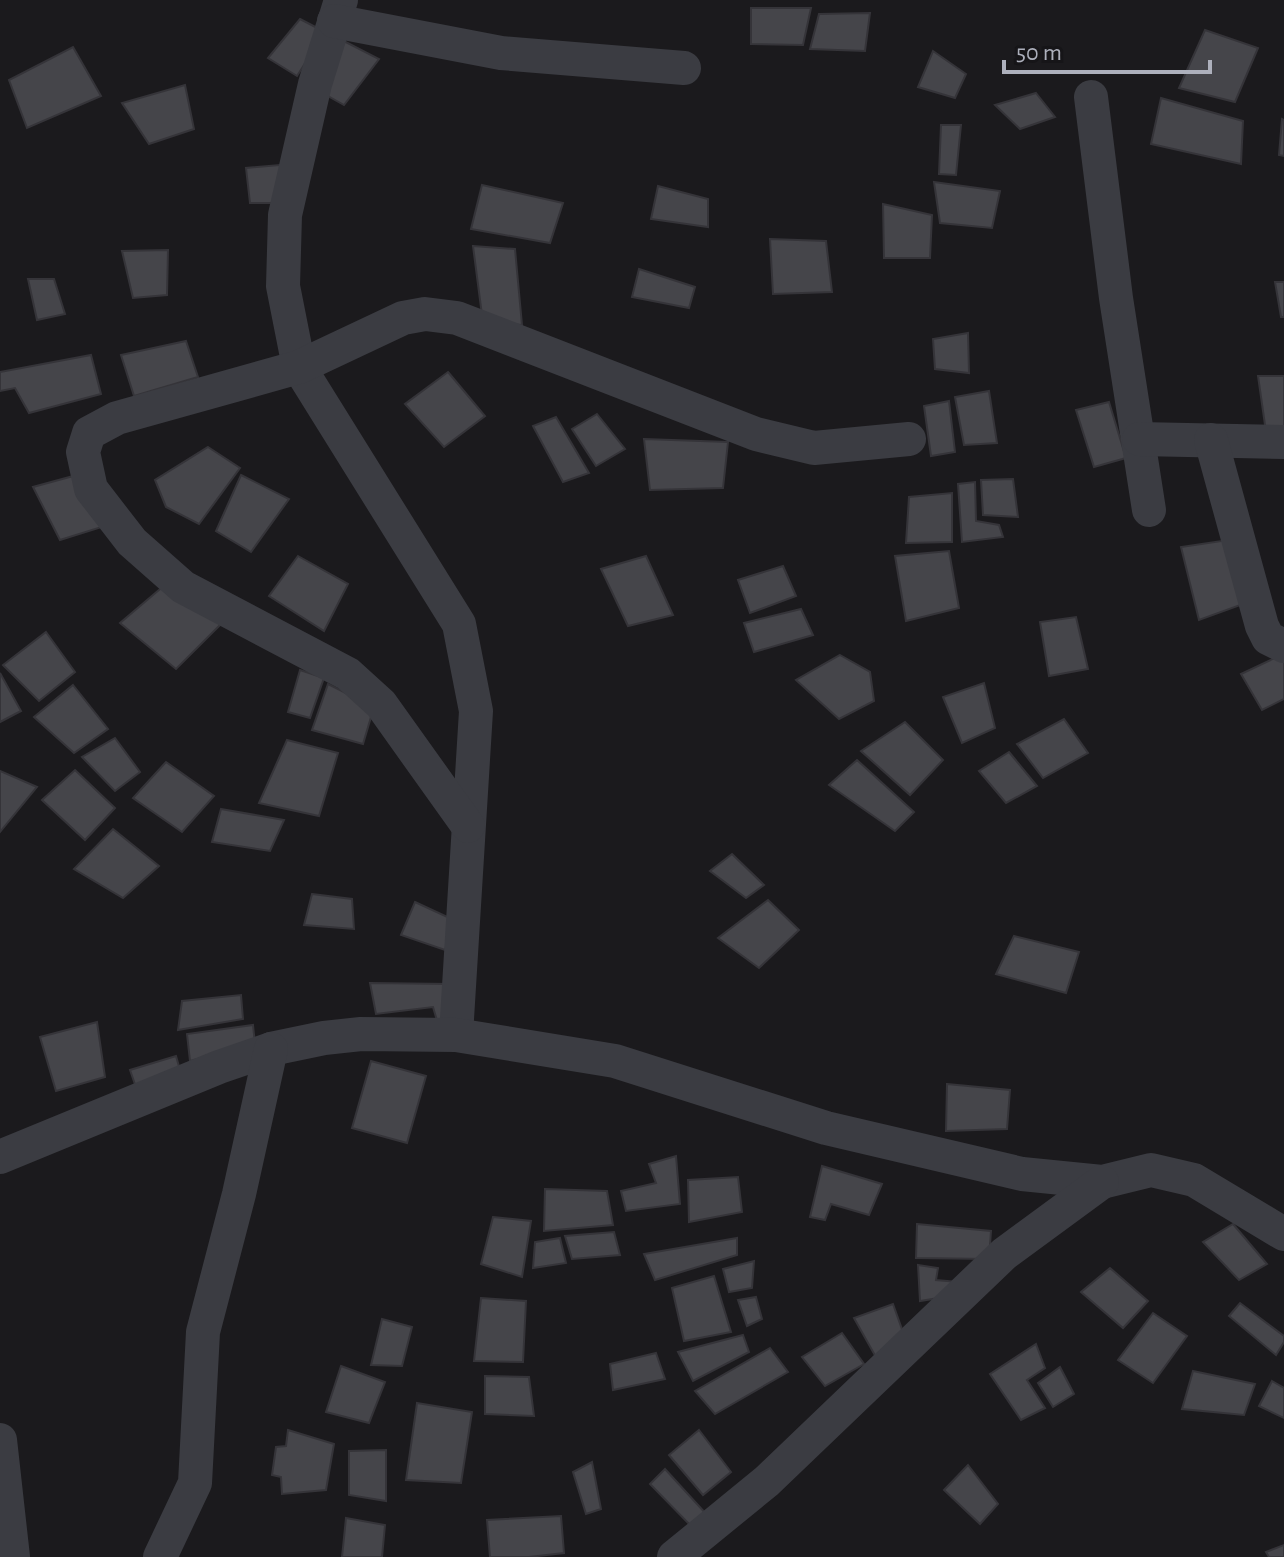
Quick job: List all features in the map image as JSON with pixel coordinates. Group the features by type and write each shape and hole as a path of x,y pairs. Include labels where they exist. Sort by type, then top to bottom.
{"street":[{"path":"456,1035 476,711 459,624 299,367 283,286 285,215 315,84 338,10 501,53 684,68"},
{"path":"1091,97 1116,298 1149,510"},
{"path":"468,826 381,704 348,674 183,587 132,542 91,489 83,452 89,433 117,418 299,367 403,318 425,314 457,318 756,434 785,442 814,448 909,439"},
{"path":"1139,439 1284,442"},
{"path":"1211,440 1262,626 1268,638 1284,646"},
{"path":"0,1157 219,1067 271,1049 361,1034 456,1035 615,1061 826,1128 1007,1170 1102,1182 1151,1170 1194,1180 1284,1234"},
{"path":"160,1557 195,1483 203,1332 239,1194 271,1049"},
{"path":"674,1557 767,1481 1004,1254 1102,1182"},
{"path":"0,1440 13,1557"}],"building":[{"path":"751,8 811,8 803,45 751,44"},
{"path":"870,13 865,51 810,49 819,14"},
{"path":"300,19 325,32 297,76 268,58"},
{"path":"1205,30 1258,48 1235,102 1179,88"},
{"path":"336,37 379,59 344,105 319,91"},
{"path":"73,47 101,96 27,128 9,80"},
{"path":"933,51 966,74 955,98 918,87"},
{"path":"185,85 194,129 149,144 122,103"},
{"path":"1036,93 1055,117 1020,129 995,105"},
{"path":"1161,98 1243,121 1241,164 1151,144"},
{"path":"1284,120 1284,156 1279,155"},
{"path":"941,125 961,125 956,175 939,174"},
{"path":"291,164 283,203 250,203 246,168"},
{"path":"934,182 1000,191 992,228 940,223"},
{"path":"482,185 563,203 550,243 471,229"},
{"path":"658,186 708,199 708,227 651,219"},
{"path":"883,204 932,215 930,258 884,258"},
{"path":"770,239 826,241 832,292 773,294"},
{"path":"473,246 515,249 522,325 483,323"},
{"path":"168,250 167,295 133,298 122,251"},
{"path":"639,269 695,287 689,308 632,297"},
{"path":"28,279 54,279 65,314 37,320"},
{"path":"1275,282 1284,282 1284,317 1281,317"},
{"path":"968,333 969,373 935,369 933,339"},
{"path":"186,341 198,377 134,396 121,355"},
{"path":"91,355 101,394 29,413 15,388 0,391 0,372"},
{"path":"448,372 485,416 444,447 405,404"},
{"path":"1258,376 1284,376 1284,432 1266,432"},
{"path":"989,391 997,443 964,445 955,397"},
{"path":"949,401 955,452 931,456 924,406"},
{"path":"1109,402 1126,458 1094,467 1076,410"},
{"path":"597,414 625,449 596,466 572,429"},
{"path":"556,417 589,473 563,482 533,426"},
{"path":"644,439 728,442 723,488 650,490"},
{"path":"208,447 240,468 199,524 166,507 155,480"},
{"path":"77,475 105,526 60,540 33,487"},
{"path":"241,475 289,499 251,552 216,531"},
{"path":"1013,479 1018,517 983,515 981,480"},
{"path":"975,482 976,521 999,525 1003,537 962,542 958,484"},
{"path":"952,493 952,542 906,543 909,497"},
{"path":"1228,540 1246,603 1199,620 1181,547"},
{"path":"949,551 959,608 906,621 895,556"},
{"path":"298,556 348,584 324,631 269,596"},
{"path":"646,556 673,615 628,626 601,569"},
{"path":"783,566 796,596 750,613 738,580"},
{"path":"166,584 221,624 176,669 120,623"},
{"path":"801,609 813,635 754,652 744,623"},
{"path":"1076,617 1088,669 1049,676 1040,622"},
{"path":"46,632 75,672 39,701 3,665"},
{"path":"840,655 870,672 874,701 839,719 796,680"},
{"path":"1281,655 1284,660 1284,699 1262,710 1241,674"},
{"path":"300,670 324,678 310,718 288,712"},
{"path":"0,673 21,711 0,722"},
{"path":"984,683 995,728 962,743 943,697"},
{"path":"328,684 374,707 363,744 312,730"},
{"path":"73,685 108,729 74,753 34,717"},
{"path":"1064,719 1088,753 1043,778 1017,744"},
{"path":"905,722 943,760 910,795 861,751"},
{"path":"115,738 140,772 115,791 82,757"},
{"path":"287,740 338,753 319,816 259,803"},
{"path":"1009,752 1037,786 1006,803 979,771"},
{"path":"857,760 914,812 895,831 829,785"},
{"path":"166,762 214,796 182,832 133,798"},
{"path":"75,770 115,808 85,840 42,800"},
{"path":"0,771 37,787 0,832"},
{"path":"221,809 284,820 270,851 212,842"},
{"path":"113,829 159,866 123,898 74,869"},
{"path":"732,854 764,885 746,898 710,871"},
{"path":"312,894 352,899 354,929 304,925"},
{"path":"768,900 799,930 759,968 718,938"},
{"path":"415,902 454,920 445,950 401,935"},
{"path":"1014,936 1079,952 1066,993 996,974"},
{"path":"370,983 450,984 450,1025 438,1024 433,1007 376,1014"},
{"path":"241,995 243,1019 178,1030 182,1001"},
{"path":"97,1022 105,1077 56,1091 40,1037"},
{"path":"253,1025 255,1044 190,1061 187,1034"},
{"path":"176,1056 182,1077 138,1093 130,1070"},
{"path":"371,1061 426,1076 407,1143 352,1128"},
{"path":"947,1084 1010,1090 1007,1129 946,1131"},
{"path":"676,1156 680,1204 626,1211 621,1191 656,1183 649,1164"},
{"path":"822,1166 882,1184 869,1215 831,1204 825,1220 810,1217"},
{"path":"738,1177 742,1212 689,1222 688,1180"},
{"path":"545,1189 607,1191 613,1225 544,1231"},
{"path":"493,1217 531,1221 522,1277 481,1264"},
{"path":"917,1224 991,1231 989,1259 916,1258"},
{"path":"1233,1224 1267,1264 1239,1280 1203,1242"},
{"path":"614,1232 620,1255 572,1259 565,1236"},
{"path":"560,1238 566,1263 533,1268 535,1242"},
{"path":"737,1238 737,1255 655,1280 644,1254"},
{"path":"754,1261 752,1288 729,1292 723,1269"},
{"path":"918,1265 938,1268 936,1280 959,1282 945,1297 920,1301"},
{"path":"1110,1268 1148,1301 1123,1328 1081,1292"},
{"path":"714,1276 731,1332 684,1341 672,1288"},
{"path":"756,1297 762,1319 747,1326 738,1300"},
{"path":"481,1298 526,1301 523,1362 474,1361"},
{"path":"1240,1303 1284,1336 1276,1355 1229,1316"},
{"path":"893,1304 904,1335 877,1359 854,1318"},
{"path":"1153,1313 1187,1336 1153,1383 1118,1360"},
{"path":"382,1319 412,1327 402,1366 371,1365"},
{"path":"842,1333 864,1364 825,1386 802,1357"},
{"path":"743,1335 749,1352 693,1381 678,1352"},
{"path":"1036,1344 1045,1368 1027,1380 1045,1408 1021,1420 990,1374"},
{"path":"770,1348 788,1372 715,1414 695,1391"},
{"path":"656,1353 665,1379 613,1390 610,1364"},
{"path":"341,1366 385,1382 369,1423 326,1412"},
{"path":"1060,1367 1074,1394 1053,1407 1038,1383"},
{"path":"1193,1371 1255,1384 1244,1415 1182,1409"},
{"path":"485,1376 529,1377 534,1416 485,1414"},
{"path":"1272,1381 1284,1388 1284,1418 1259,1406"},
{"path":"417,1403 472,1412 461,1483 406,1480"},
{"path":"288,1430 334,1444 326,1490 282,1494 281,1477 272,1475 276,1447 286,1446"},
{"path":"699,1430 731,1472 703,1495 669,1455"},
{"path":"386,1450 386,1501 349,1495 349,1451"},
{"path":"592,1462 601,1509 586,1514 573,1472"},
{"path":"968,1465 998,1504 980,1524 944,1490"},
{"path":"665,1469 708,1516 695,1530 650,1484"},
{"path":"561,1516 564,1553 490,1557 487,1520"},
{"path":"346,1518 385,1525 382,1557 342,1557"},
{"path":"1284,1545 1284,1557 1269,1557 1266,1552"}]}
